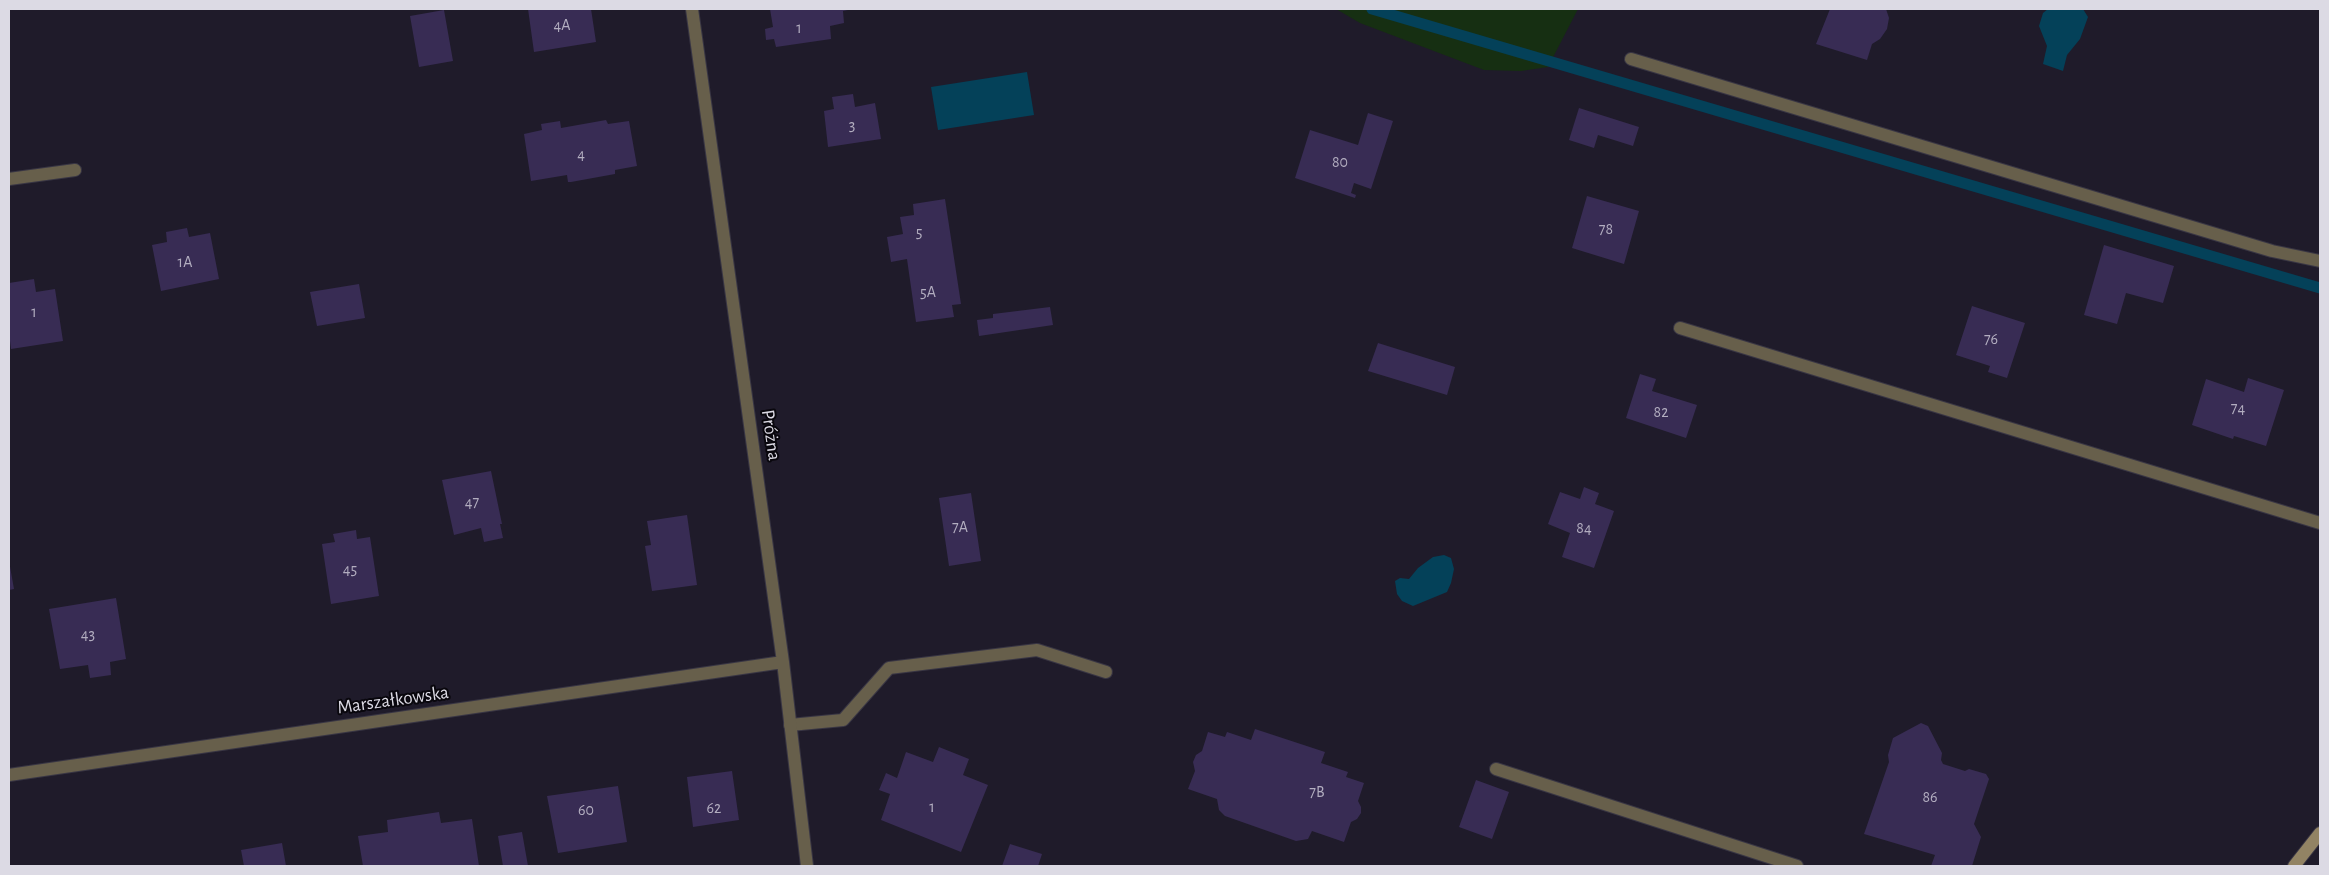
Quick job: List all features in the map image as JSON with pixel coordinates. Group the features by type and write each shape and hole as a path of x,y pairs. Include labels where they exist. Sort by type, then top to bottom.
{"street":[{"name":"Próżna","path":"692,9 783,662 807,866"},
{"path":"1631,59 2272,251 2320,261"},
{"path":"9,180 75,170"},
{"path":"1680,328 2320,523"},
{"path":"790,725 843,720 890,668 1037,650 1106,672"},
{"name":"Marszałkowska","path":"9,775 783,662"},
{"path":"1496,769 1797,866"},
{"path":"2294,866 2320,833"}],"green space":[{"path":"1336,9 1578,9 1548,67 1521,71 1484,70 1360,23"}],"water":[{"path":"2048,9 2083,9 2088,17 2080,39 2067,55 2063,71 2043,64 2047,46 2039,26 2043,13"},
{"path":"1027,72 1034,115 938,130 931,87"},
{"path":"1444,555 1451,558 1454,569 1447,592 1413,606 1402,601 1397,594 1395,581 1400,578 1409,579 1418,568 1433,557"}],"building":[{"path":"528,9 591,9 596,42 534,52"},
{"path":"770,9 848,10 843,11 844,23 830,26 831,39 776,47 774,39 766,40 765,29 773,27"},
{"path":"1830,9 1886,9 1889,18 1887,29 1880,39 1872,44 1867,60 1816,44"},
{"path":"444,10 453,61 419,67 410,16"},
{"path":"853,94 855,107 875,103 881,139 828,147 824,111 834,109 832,97"},
{"path":"1579,108 1639,127 1633,146 1598,135 1594,148 1569,140"},
{"path":"1368,113 1393,121 1371,189 1354,183 1351,193 1356,195 1355,198 1295,178 1310,130 1358,145"},
{"path":"606,120 608,124 629,121 637,166 615,170 615,174 571,182 568,182 567,175 531,181 524,134 542,130 541,124 560,121 561,128"},
{"path":"1587,196 1639,211 1624,264 1572,248"},
{"path":"945,199 961,304 952,305 954,317 916,322 907,259 891,262 887,237 903,234 900,217 914,215 913,204"},
{"path":"187,228 189,237 210,233 219,279 161,291 152,245 167,242 166,232"},
{"path":"2104,245 2174,266 2163,303 2126,293 2117,324 2084,315"},
{"path":"34,279 36,292 55,289 63,341 11,349 9,333 9,283"},
{"path":"359,284 365,318 317,326 310,292"},
{"path":"1972,306 2025,323 2007,378 1988,372 1990,366 1956,355"},
{"path":"1050,307 1053,325 979,336 977,320 993,318 993,314"},
{"path":"1378,343 1455,367 1447,395 1368,371"},
{"path":"1640,374 1656,379 1652,391 1697,405 1686,438 1626,418"},
{"path":"2248,378 2284,390 2266,446 2234,436 2233,439 2192,425 2206,379 2244,392"},
{"path":"491,471 503,538 484,542 481,528 454,535 442,480"},
{"path":"1584,487 1599,493 1595,504 1614,511 1594,568 1562,557 1570,533 1548,524 1560,492 1580,499"},
{"path":"971,493 981,561 949,566 939,498"},
{"path":"687,515 697,585 652,591 645,546 651,545 647,521"},
{"path":"356,530 357,539 370,537 379,596 331,604 322,544 335,542 333,534"},
{"path":"9,561 14,589 9,590"},
{"path":"116,598 126,659 110,662 111,675 90,678 88,665 60,669 49,609"},
{"path":"1921,723 1928,726 1942,753 1941,760 1943,764 1965,771 1969,769 1986,774 1989,779 1974,824 1981,837 1972,866 1931,866 1935,855 1864,834 1889,762 1888,755 1893,738"},
{"path":"1255,729 1325,752 1321,763 1348,772 1346,777 1364,783 1358,801 1361,813 1357,819 1351,822 1344,842 1312,831 1308,839 1296,841 1225,816 1219,810 1217,799 1188,789 1195,771 1193,762 1196,755 1202,751 1208,732 1225,737 1227,732 1251,740"},
{"path":"939,747 969,759 963,775 988,785 961,852 881,820 890,794 879,790 886,773 897,778 906,752 933,762"},
{"path":"732,771 739,820 693,827 687,777"},
{"path":"1476,780 1509,792 1492,839 1459,827"},
{"path":"618,786 627,842 558,853 547,796"},
{"path":"439,812 441,823 472,819 479,866 363,866 358,836 388,832 387,820"},
{"path":"522,832 528,866 503,866 498,836"},
{"path":"282,843 286,866 244,866 241,850"},
{"path":"1010,844 1042,854 1038,866 1002,866"}],"waterway":[{"path":"1372,9 2320,288"}]}
